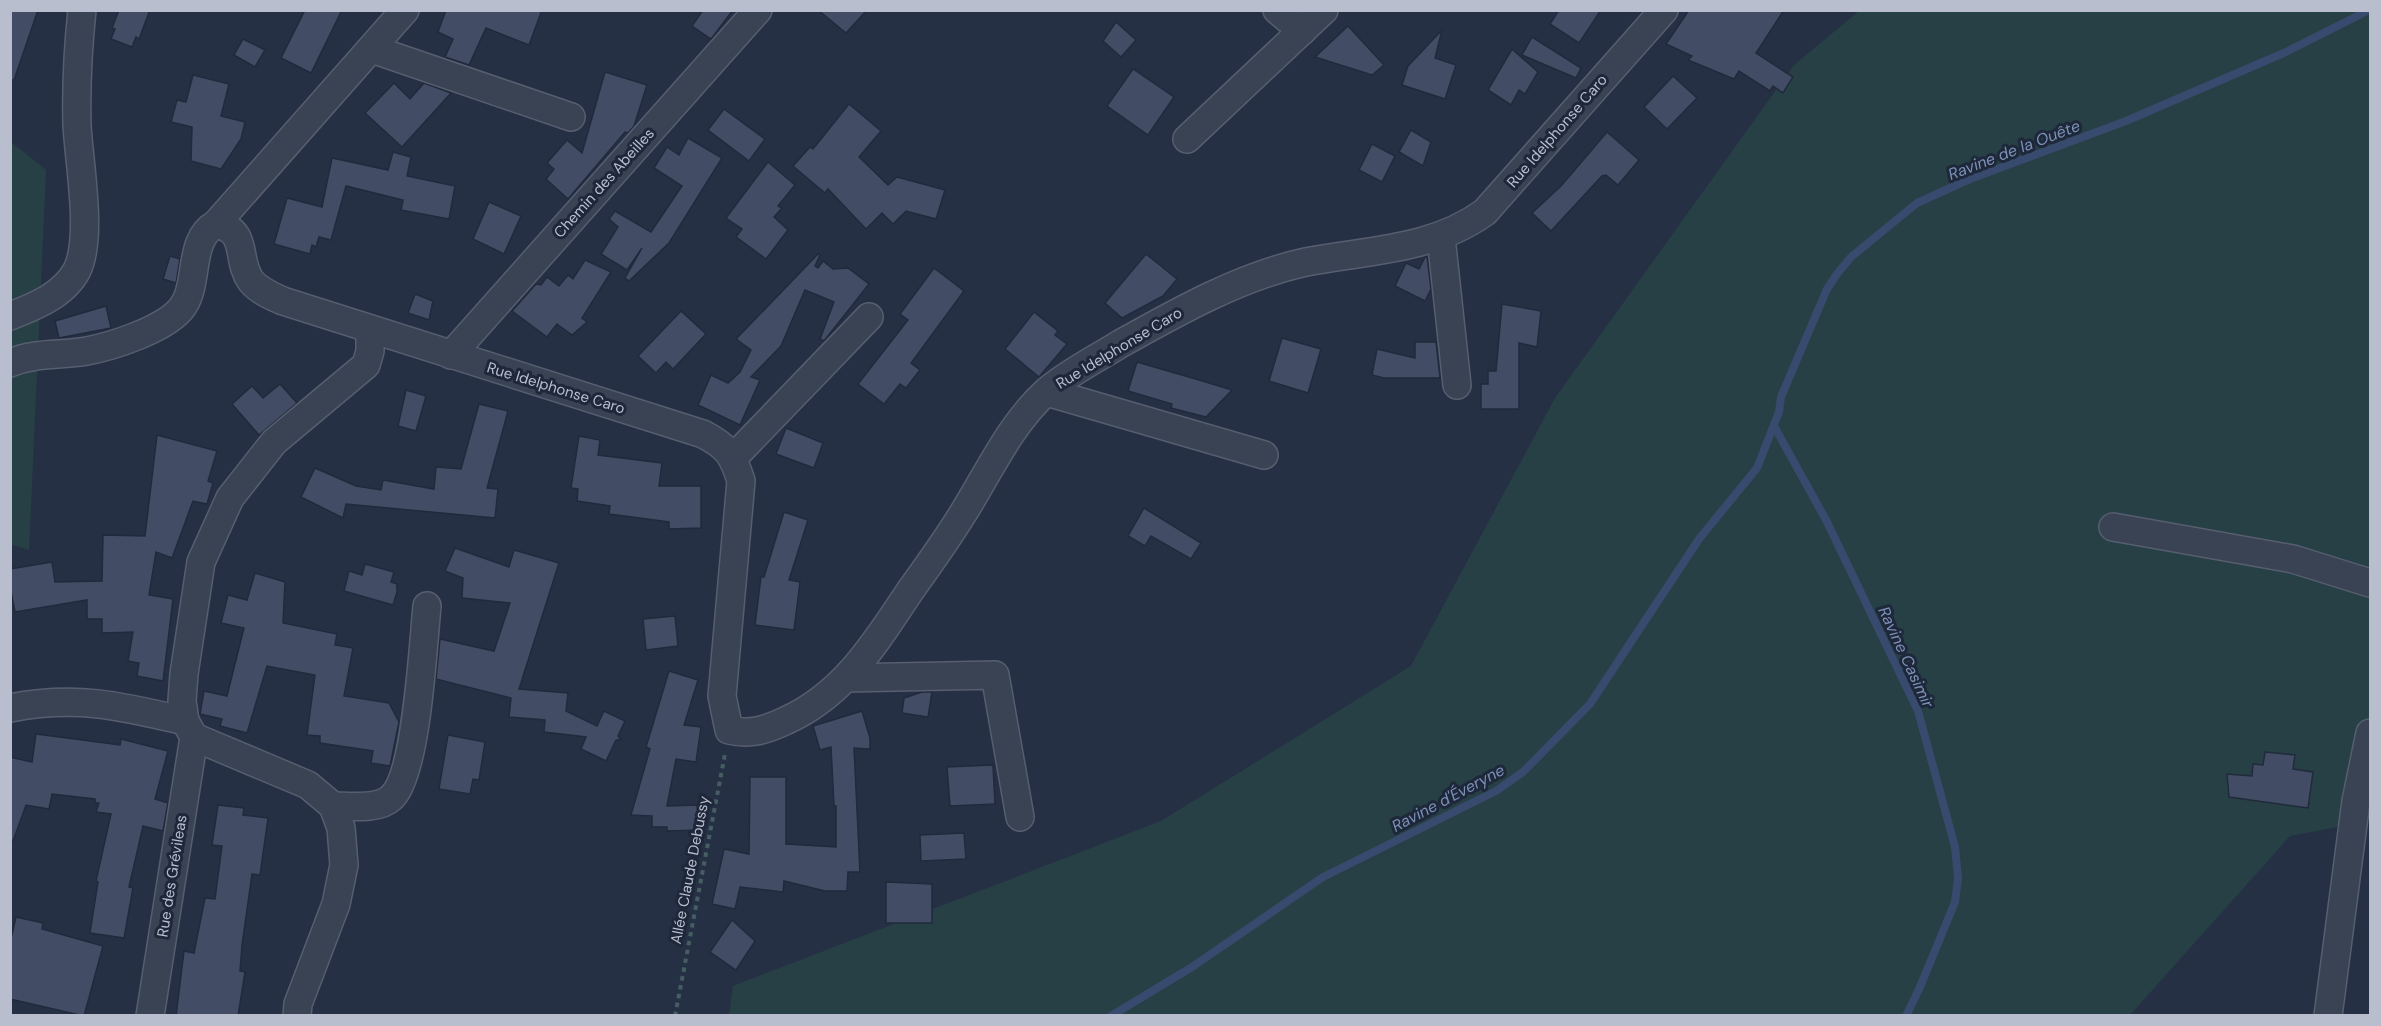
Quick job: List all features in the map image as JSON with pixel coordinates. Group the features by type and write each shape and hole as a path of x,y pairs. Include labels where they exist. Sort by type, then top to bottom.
{"street":[{"path":"10,316 49,301 77,271 85,234 77,123 78,44 82,10"},
{"path":"10,363 29,355 87,351 139,334 167,321 180,310 188,294 204,232 216,224 405,10"},
{"name":"Chemin des Abeilles","path":"451,355 758,10"},
{"path":"1277,10 1302,31"},
{"path":"1187,139 1324,10"},
{"name":"Rue Idelphonse Caro","path":"729,730 744,733 765,730 808,711 846,678 868,654 962,515 1008,438 1047,392 1093,360 1182,309 1244,283 1304,263 1388,250 1442,237 1465,226 1485,212 1664,10"},
{"path":"372,49 571,117"},
{"name":"Rue Idelphonse Caro","path":"216,224 230,229 236,235 240,243 244,268 252,282 265,293 370,330 703,434 720,442 734,457"},
{"path":"1442,237 1457,385"},
{"path":"729,730 722,696 740,508 741,481 734,457 869,316"},
{"name":"Rue des Grévileas","path":"150,1016 190,729 182,701 201,562 230,498 274,442 366,365 370,351 370,330"},
{"path":"1047,392 1264,455"},
{"path":"2113,527 2293,559 2370,583"},
{"path":"333,806 376,805 390,799 400,788 410,756 427,606"},
{"path":"846,678 995,675 1020,817"},
{"path":"10,690 41,702"},
{"path":"10,708 41,702 105,703 190,729 308,785 333,806 341,828 344,865 336,904 298,1004 297,1016"},
{"path":"2328,1016 2363,804 2370,733"}],"path":[{"name":"Allée Claude Debussy","path":"675,1016 729,730"}],"green space":[{"path":"1859,11 2370,11 2370,821 2290,836 2130,1015 729,1016 733,986 1161,821 1411,666 1555,398 1794,65"},
{"path":"10,141 46,170 29,550 10,544"}],"building":[{"path":"10,10 38,10 14,80 10,80"},
{"path":"119,10 150,10 139,39 136,37 132,47 111,39 115,29 112,28"},
{"path":"305,10 342,10 311,73 281,58"},
{"path":"446,10 542,10 529,45 486,28 469,65 445,57 453,39 438,32"},
{"path":"703,10 733,10 711,39 692,26"},
{"path":"818,10 867,10 846,33"},
{"path":"1559,10 1601,10 1579,43 1550,24"},
{"path":"1689,10 1784,10 1756,53 1793,77 1783,93 1773,86 1770,91 1739,71 1734,79 1688,60 1692,56 1666,44"},
{"path":"1116,22 1136,40 1121,57 1103,41"},
{"path":"1348,26 1384,65 1372,75 1315,57"},
{"path":"1442,30 1435,58 1456,65 1445,99 1402,85 1408,66"},
{"path":"1532,37 1581,68 1576,78 1522,55"},
{"path":"243,39 265,50 255,67 234,55"},
{"path":"1512,49 1538,72 1525,94 1519,90 1511,105 1488,90"},
{"path":"1133,69 1174,97 1148,135 1107,106"},
{"path":"605,72 647,85 634,126 628,133 625,132 568,199 546,179 554,169 547,163 567,140 582,153"},
{"path":"193,75 229,84 221,116 245,122 241,139 221,169 191,161 192,127 171,122 177,100 186,102"},
{"path":"1673,76 1697,98 1667,129 1644,107"},
{"path":"394,83 410,99 424,83 451,93 402,147 365,113"},
{"path":"849,104 881,131 859,157 888,185 897,177 945,190 936,219 906,211 893,224 882,213 866,229 828,189 825,193 793,166 810,147 813,149"},
{"path":"724,109 765,139 749,161 708,130"},
{"path":"1411,130 1431,142 1423,166 1399,152"},
{"path":"1607,132 1639,160 1618,185 1606,175 1602,176 1551,231 1532,213 1561,186"},
{"path":"688,138 722,158 669,243 629,281 625,278 642,248 627,270 601,254 618,227 609,219 615,211 651,232 682,186 654,168 667,147 679,155"},
{"path":"1372,144 1395,156 1382,182 1359,170"},
{"path":"393,152 411,157 407,176 455,186 449,219 401,210 403,200 346,186 331,240 319,237 316,247 312,245 310,254 274,244 287,198 322,207 332,158 388,170"},
{"path":"768,162 795,185 778,206 782,208 774,217 788,230 766,259 736,237 742,229 726,218"},
{"path":"489,202 521,216 504,254 473,239"},
{"path":"818,254 820,255 815,266 818,268 823,261 833,269 848,268 869,284 824,341 820,339 834,302 805,290 781,346 751,377 760,380 740,425 698,405 711,375 728,383 740,372 751,350 736,339"},
{"path":"1146,254 1177,279 1163,296 1122,318 1105,303"},
{"path":"170,256 180,259 176,283 163,279"},
{"path":"1427,257 1431,289 1425,301 1395,286 1406,263 1419,269"},
{"path":"585,260 611,272 582,318 587,322 572,335 557,324 547,337 512,311 536,284 541,285 547,277 559,286 568,275 573,279"},
{"path":"934,268 964,291 911,363 920,370 906,388 900,384 884,404 858,384 908,320 900,314"},
{"path":"415,294 433,301 429,320 408,313"},
{"path":"1502,304 1541,311 1537,347 1519,343 1519,409 1481,409 1481,384 1488,384 1488,371 1496,371"},
{"path":"106,306 111,328 59,338 55,321"},
{"path":"681,311 706,334 673,369 666,362 656,373 638,356"},
{"path":"1034,312 1058,331 1055,335 1067,344 1039,377 1005,349"},
{"path":"1282,338 1321,349 1308,393 1269,381"},
{"path":"1415,342 1436,342 1440,378 1384,378 1372,375 1377,349 1415,358"},
{"path":"1137,362 1232,390 1206,417 1171,408 1172,404 1128,391"},
{"path":"280,384 297,403 259,435 232,404 252,386 263,398"},
{"path":"406,390 426,396 416,431 398,426"},
{"path":"479,404 508,411 487,488 498,489 495,518 346,504 343,518 301,497 315,468 356,486 381,490 383,480 434,489 436,467 461,469"},
{"path":"786,428 823,443 814,468 776,454"},
{"path":"157,435 217,451 208,481 213,483 207,504 193,501 172,558 156,552 149,595 173,599 163,681 137,676 139,663 128,661 133,632 102,633 102,619 87,619 87,600 15,612 10,586 10,569 52,562 55,582 102,581 103,535 145,536"},
{"path":"579,436 600,440 598,455 662,463 659,486 701,486 701,528 669,529 669,522 609,514 610,506 577,501 578,489 571,488"},
{"path":"1144,508 1201,543 1191,559 1151,536 1145,546 1128,536"},
{"path":"784,512 808,520 789,580 800,582 794,630 755,625 761,577 764,577"},
{"path":"455,548 509,567 514,550 559,563 519,689 568,693 566,711 597,726 604,711 625,721 618,736 621,740 616,740 606,761 581,749 586,737 544,732 545,720 509,717 511,698 436,679 440,639 494,651 510,603 462,598 463,578 445,571"},
{"path":"365,564 394,572 391,582 397,584 397,592 393,605 344,591 349,571 362,575"},
{"path":"255,573 285,582 283,623 337,634 335,645 353,648 344,696 389,703 399,722 390,766 371,763 373,751 320,743 320,736 307,735 315,675 267,666 247,733 220,726 222,719 200,714 204,691 227,696 244,628 221,623 228,595 247,600"},
{"path":"675,616 678,646 646,650 643,619"},
{"path":"669,671 698,680 684,725 701,727 696,762 676,759 667,806 699,805 700,830 667,831 667,827 652,827 652,816 631,815 650,749 646,747"},
{"path":"922,692 932,692 928,717 902,713 904,698"},
{"path":"862,711 870,738 870,749 854,748 860,872 848,872 847,891 825,891 784,881 783,892 740,887 735,909 712,904 724,849 749,854 750,777 786,777 786,844 836,847 836,806 834,806 831,747 820,750 813,726"},
{"path":"36,734 120,745 121,739 168,751 155,799 168,803 163,831 143,826 129,887 133,888 124,938 90,933 98,882 96,881 111,814 96,812 99,803 95,803 95,799 52,794 49,809 26,805 13,841 10,841 10,757 32,762"},
{"path":"448,735 485,742 479,780 473,779 470,794 439,789"},
{"path":"2265,752 2295,755 2293,769 2313,772 2308,808 2229,797 2227,774 2252,776 2253,764 2263,765"},
{"path":"993,765 995,804 950,806 947,767"},
{"path":"218,805 244,808 243,815 268,818 260,875 252,874 242,945 240,971 245,972 238,1016 176,1016 184,951 194,953 205,898 215,899 222,846 212,845"},
{"path":"964,833 966,859 921,861 920,835"},
{"path":"886,882 932,884 932,923 886,923"},
{"path":"16,917 43,923 42,929 103,946 84,1016 10,999 10,943"},
{"path":"732,920 755,941 736,970 710,952"}],"waterway":[{"name":"Ravine d'Éveryne","path":"1111,1016 1192,967 1323,877 1496,791 1523,772 1590,704 1699,539 1757,468 1779,412 1781,397 1827,289 1837,274 1851,257 1917,203 1970,179 2126,121 2286,52 2369,10"},
{"name":"Ravine Casimir","path":"1774,426 1826,520 1918,711 1955,847 1958,878 1955,902 1906,1016"}],"water label":[{"name":"Ravine de la Ouête","path":"2014,150"}]}
